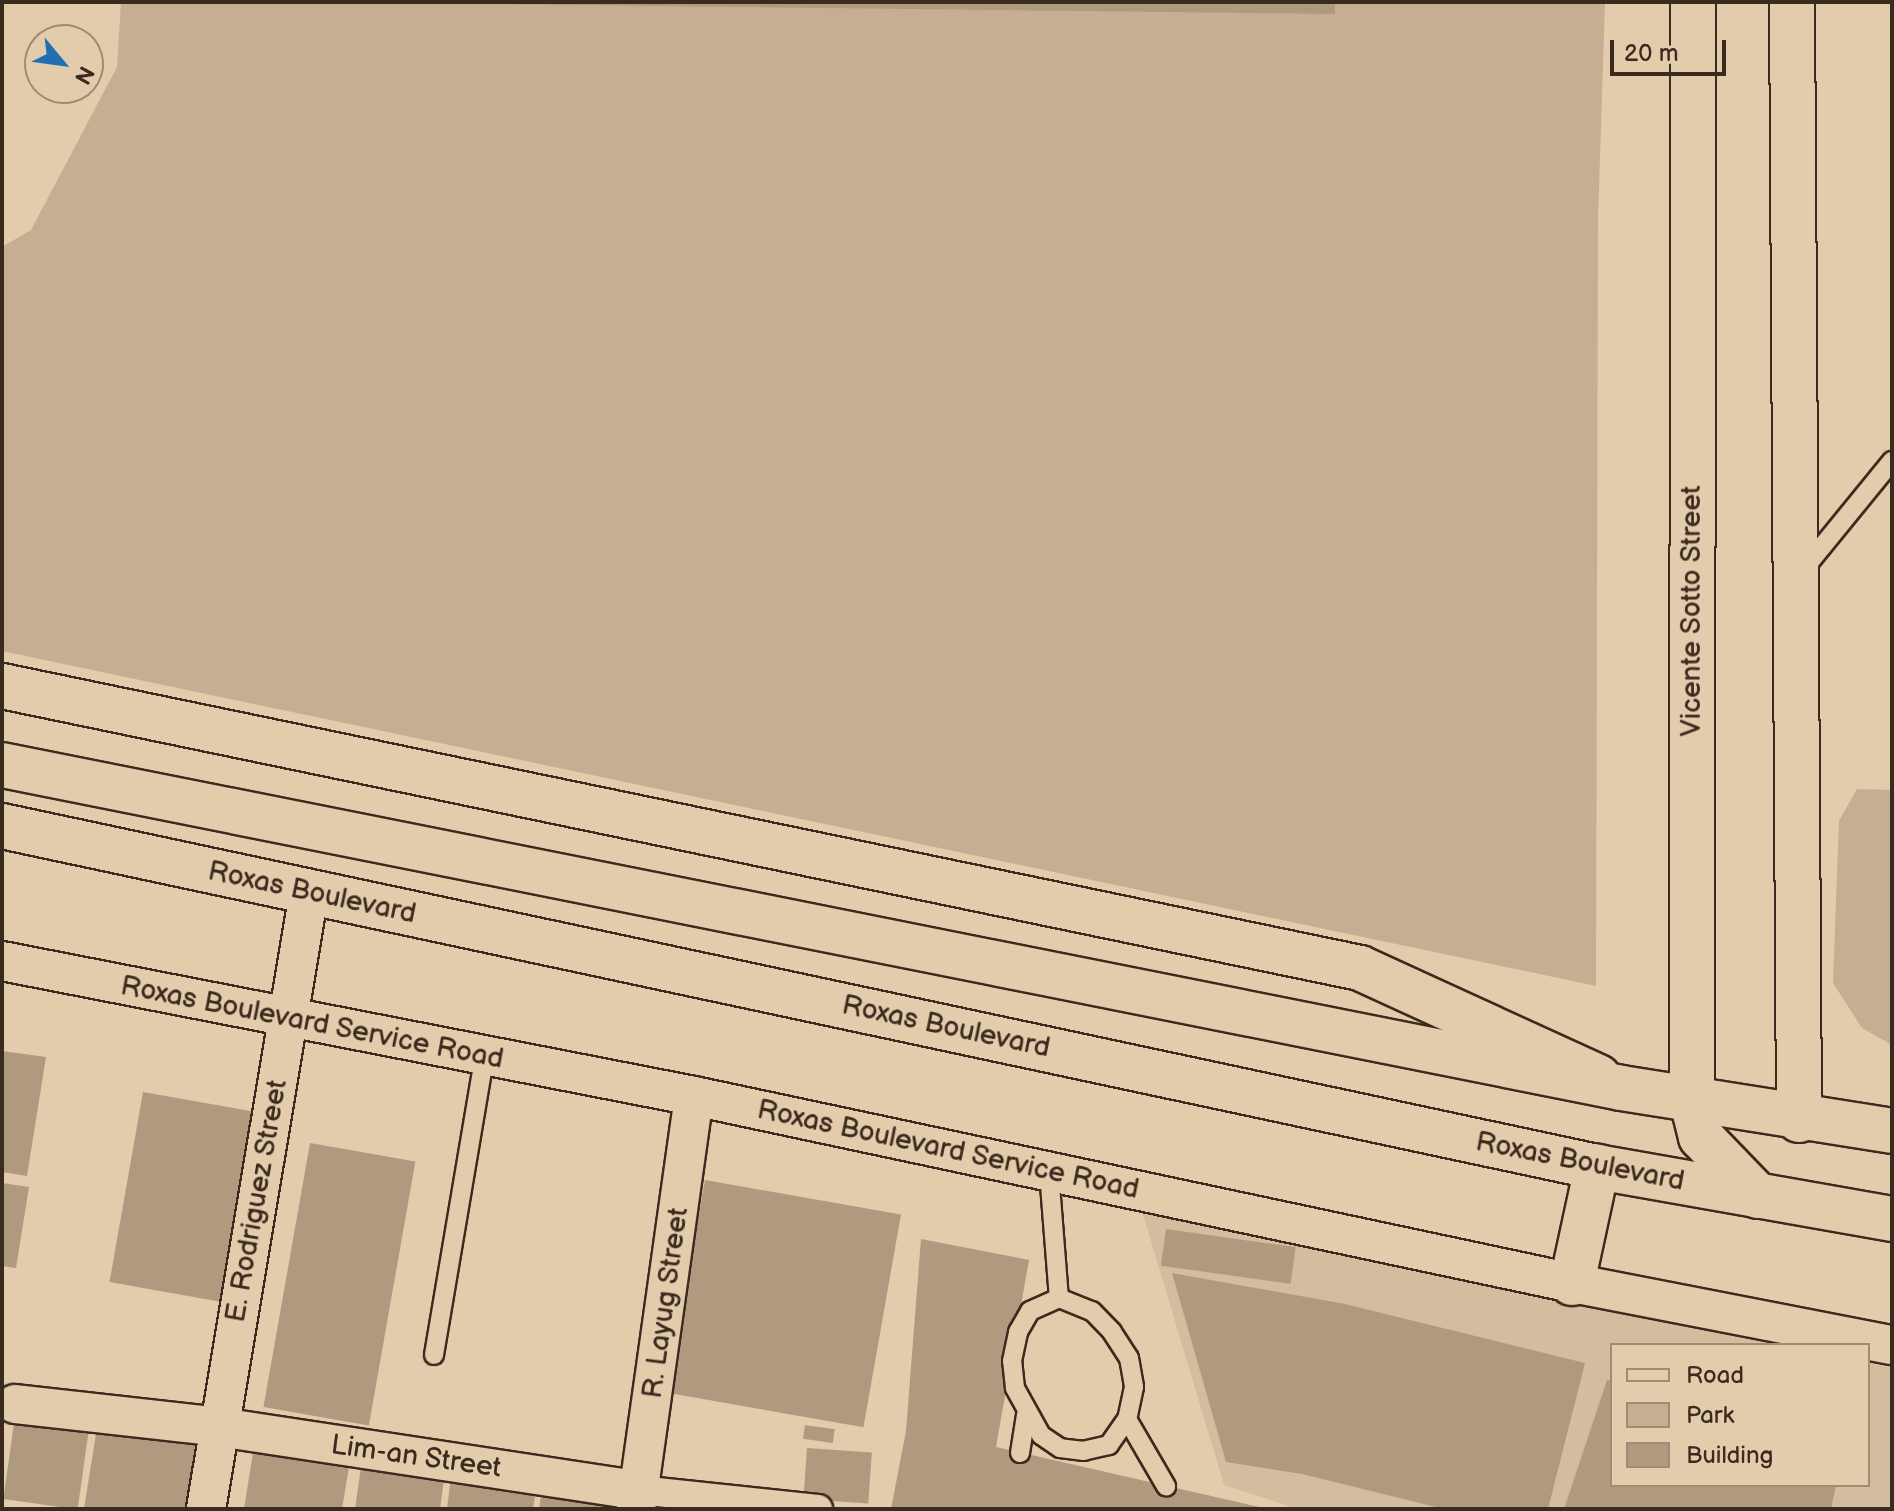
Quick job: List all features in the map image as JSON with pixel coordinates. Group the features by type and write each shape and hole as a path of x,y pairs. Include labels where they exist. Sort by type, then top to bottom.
{"main road":[{"name":"Vicente Sotto Street","path":"1693,2 1692,1101 1701,1137 1758,1196"},
{"path":"1792,2 1793,581 1799,1120"},
{"path":"2,686 1360,968 1621,1088"},
{"path":"2,765 1621,1088 1799,1120 1892,1131"},
{"name":"Roxas Boulevard","path":"2,826 1597,1167 1892,1219"},
{"path":"1572,1283 1597,1167"}],"street":[{"name":"E. Rodriguez Street","path":"206,1509 309,893"},
{"name":"Roxas Boulevard Service Road","path":"2,961 288,1020 694,1096 1572,1283 1892,1345"},
{"name":"R. Layug Street","path":"637,1499 694,1096"},
{"name":"Lim-an Street","path":"15,1404 219,1427 637,1499 818,1509"}],"lane":[{"path":"1793,581 1892,461"},
{"path":"434,1355 484,1058"},
{"path":"1049,1172 1059,1298"},
{"path":"1059,1298 1092,1311 1129,1358 1134,1387 1127,1419 1109,1445 1084,1451 1060,1448 1041,1435 1026,1414 1015,1388 1012,1361 1018,1332 1030,1311 1059,1298"},
{"path":"1020,1453 1026,1414"},
{"path":"1127,1419 1166,1486"}],"shaded area":[{"path":"1142,1211 1766,1343 1610,1343 1610,1487 1870,1487 1870,1363 1892,1368 1892,1509 1298,1509 1224,1485"}],"green space":[{"path":"121,2 1605,2 1598,219 1596,986 2,651 2,247 31,230 97,104 104,104 104,92 117,67"},
{"path":"1857,789 1892,790 1892,1045 1862,1028 1833,983 1839,821"}],"building":[{"path":"323,2 1335,2 1335,14"},
{"path":"2,1051 46,1057 27,1176 2,1172"},
{"path":"143,1092 258,1112 225,1302 109,1282"},
{"path":"310,1143 415,1162 369,1426 263,1407"},
{"path":"705,1180 901,1215 863,1427 667,1393"},
{"path":"2,1183 29,1187 16,1268 2,1266"},
{"path":"1166,1229 1296,1247 1291,1284 1161,1266"},
{"path":"921,1239 1029,1260 996,1447 1268,1509 891,1509 906,1431"},
{"path":"1172,1273 1345,1304 1585,1363 1548,1509 1444,1509 1302,1474 1226,1462"},
{"path":"1607,1380 1610,1381 1610,1487 1836,1487 1831,1509 1564,1509"},
{"path":"16,1409 90,1419 78,1509 3,1499"},
{"path":"98,1421 205,1438 193,1509 84,1509"},
{"path":"805,1425 835,1429 833,1443 803,1439"},
{"path":"255,1440 351,1455 342,1509 244,1509"},
{"path":"807,1448 872,1453 868,1503 803,1499"},
{"path":"363,1453 446,1464 440,1509 355,1509"},
{"path":"451,1477 536,1489 533,1509 447,1509"},
{"path":"543,1481 621,1491 618,1509 539,1509"}]}
